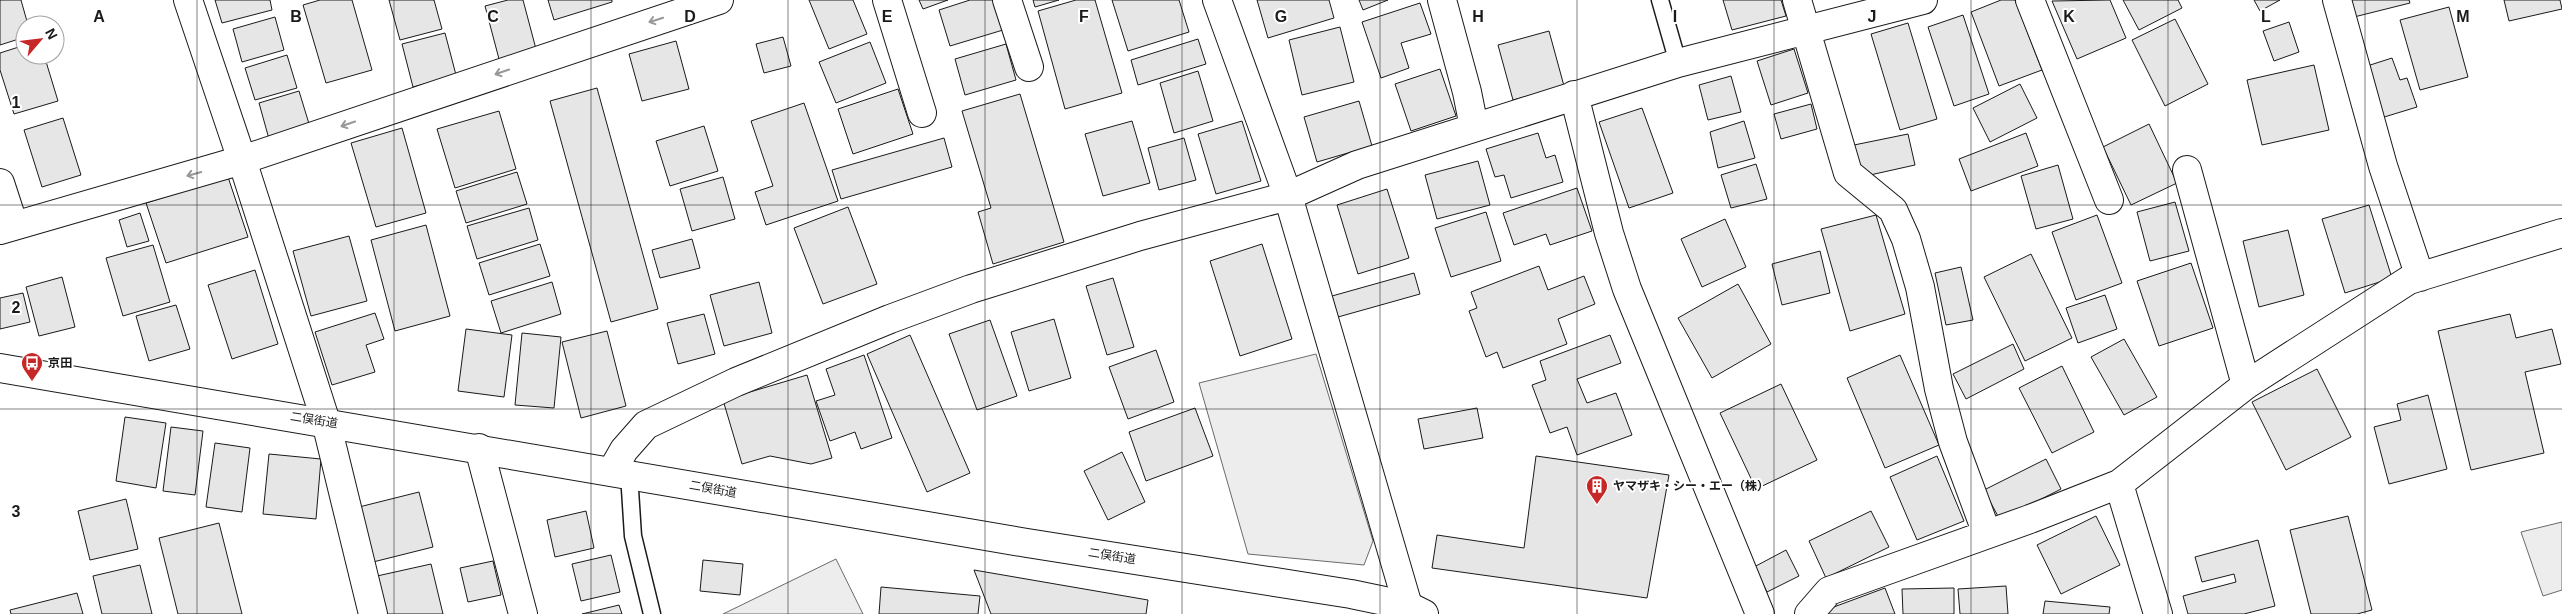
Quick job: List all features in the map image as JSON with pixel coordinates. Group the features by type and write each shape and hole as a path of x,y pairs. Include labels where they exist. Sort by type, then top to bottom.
{"street":[{"path":"188,0 242,160 326,422 372,614"},
{"path":"0,183 7,228 242,160 719,0"},
{"path":"887,0 922,113"},
{"path":"1007,0 1028,67"},
{"path":"1217,0 1288,196 1416,610"},
{"path":"1442,0 1467,92 1474,127"},
{"path":"1797,0 1804,30 1848,173 1893,210 1906,239 1920,287 1939,389 1952,442 1987,534"},
{"path":"620,473 624,450 646,425 736,382 854,334 972,290 1140,236 1288,196 1357,165 1678,63 1923,0"},
{"path":"2030,0 2109,200"},
{"path":"2336,0 2383,166 2420,277"},
{"path":"1574,95 1609,234 1628,289 1760,614"},
{"path":"2187,170 2246,385"},
{"path":"1809,614 1829,591 2030,519 2119,484 2246,385 2409,280 2562,233"},
{"name":"二俣街道","path":"0,368 479,448 1027,543 1351,594 1416,610"},
{"path":"479,448 523,614"},
{"path":"2119,484 2158,614"}],"lane":[{"path":"1660,0 1678,63"},
{"path":"620,473 652,614"}],"shaded area":[{"path":"1316,354 1373,541 1364,565 1248,554 1199,383"},
{"path":"2562,522 2562,590 2543,596 2521,532"},
{"path":"836,559 863,614 723,614"}],"building":[{"path":"0,0 21,0 25,15 15,15 15,40 0,45"},
{"path":"215,0 270,0 272,10 222,23"},
{"path":"320,0 352,0 372,70 326,83 303,5"},
{"path":"389,0 434,0 442,29 400,40"},
{"path":"508,0 523,0 536,49 499,59 485,6"},
{"path":"548,0 612,0 612,2 554,20"},
{"path":"809,0 853,0 867,34 829,49"},
{"path":"919,0 948,0 923,9"},
{"path":"970,0 994,0 1003,30 950,46 939,10"},
{"path":"1033,0 1059,0 1035,7"},
{"path":"1076,0 1095,0 1122,93 1065,109 1038,11"},
{"path":"1112,0 1179,0 1189,32 1128,51"},
{"path":"1257,0 1329,0 1334,18 1268,38"},
{"path":"1359,0 1388,0 1363,10"},
{"path":"1723,0 1781,0 1786,16 1732,30"},
{"path":"2001,0 2015,0 2042,70 1999,86 1971,12"},
{"path":"2110,0 2126,38 2077,59 2052,1"},
{"path":"2123,0 2178,0 2182,8 2139,30"},
{"path":"2254,0 2280,0 2260,11"},
{"path":"2350,0 2409,0 2410,3 2354,17"},
{"path":"2504,0 2560,0 2562,9 2509,21"},
{"path":"1420,3 1431,34 1401,43 1409,68 1381,78 1362,22"},
{"path":"2449,7 2468,77 2420,90 2400,20"},
{"path":"1963,15 1989,94 1954,106 1928,27"},
{"path":"275,17 284,50 242,62 233,29"},
{"path":"2175,19 2208,84 2165,106 2132,40"},
{"path":"2289,22 2299,52 2274,61 2263,31"},
{"path":"1908,23 1937,119 1900,130 1871,34"},
{"path":"1340,27 1354,82 1302,95 1289,40"},
{"path":"1549,31 1564,86 1513,100 1498,45"},
{"path":"445,33 456,75 413,87 402,44"},
{"path":"783,37 791,66 764,73 756,44"},
{"path":"1198,39 1206,64 1138,85 1131,60"},
{"path":"676,41 689,89 642,101 629,54"},
{"path":"870,42 886,83 836,103 819,62"},
{"path":"1006,44 1016,80 965,95 955,59"},
{"path":"15,48 15,65 47,65 58,101 14,114 0,70 0,53"},
{"path":"1794,49 1808,93 1771,105 1757,61"},
{"path":"287,55 297,88 255,100 245,68"},
{"path":"2392,58 2400,80 2407,78 2417,107 2381,118 2364,67"},
{"path":"2314,65 2329,130 2262,145 2247,80"},
{"path":"1440,69 1456,116 1411,131 1395,84"},
{"path":"1198,71 1213,121 1174,133 1160,83"},
{"path":"1731,76 1741,112 1708,120 1699,85"},
{"path":"2020,84 2037,118 1990,142 1973,108"},
{"path":"597,88 658,309 611,322 550,101"},
{"path":"898,89 913,134 853,154 838,109"},
{"path":"299,91 310,127 269,139 259,103"},
{"path":"1020,94 1064,242 993,264 978,212 991,208 962,111"},
{"path":"1359,101 1372,146 1317,162 1304,117"},
{"path":"804,103 838,201 766,225 755,192 773,186 751,121"},
{"path":"1811,104 1817,129 1781,139 1774,114"},
{"path":"1642,108 1673,193 1629,208 1599,122"},
{"path":"499,111 516,169 455,188 437,129"},
{"path":"63,118 81,175 42,187 24,130"},
{"path":"1132,121 1150,183 1103,196 1085,134"},
{"path":"1242,121 1261,181 1216,194 1198,134"},
{"path":"1744,121 1755,158 1718,168 1710,132"},
{"path":"2149,124 2177,183 2131,205 2103,147"},
{"path":"704,126 718,171 670,186 656,141"},
{"path":"402,128 426,213 376,227 351,143"},
{"path":"1538,133 1546,158 1555,155 1563,182 1511,198 1504,175 1495,177 1486,149"},
{"path":"2026,133 2038,166 1971,191 1959,159"},
{"path":"1908,134 1915,165 1861,177 1854,145"},
{"path":"944,138 952,167 841,199 832,170"},
{"path":"1184,138 1196,180 1159,190 1148,148"},
{"path":"1478,161 1490,205 1437,219 1425,175"},
{"path":"1756,164 1767,199 1731,208 1721,175"},
{"path":"2058,165 2073,219 2036,229 2021,176"},
{"path":"517,172 527,204 466,223 456,191"},
{"path":"228,177 248,237 166,263 146,203"},
{"path":"723,177 735,219 692,231 680,189"},
{"path":"1577,188 1592,231 1550,245 1546,234 1514,245 1503,213"},
{"path":"1387,189 1409,258 1358,274 1337,205"},
{"path":"2175,202 2189,251 2150,261 2137,212"},
{"path":"2369,205 2392,278 2345,293 2322,219"},
{"path":"848,207 877,284 823,304 794,228"},
{"path":"529,208 538,240 477,259 467,226"},
{"path":"1486,212 1501,261 1451,277 1435,228"},
{"path":"140,213 149,241 127,247 119,220"},
{"path":"1876,215 1905,314 1850,331 1821,229"},
{"path":"2097,215 2122,283 2076,300 2052,232"},
{"path":"1725,219 1746,267 1702,287 1681,239"},
{"path":"426,225 450,316 395,331 371,240"},
{"path":"2288,230 2304,295 2259,307 2243,241"},
{"path":"349,236 367,301 311,316 293,251"},
{"path":"692,239 700,268 660,278 652,250"},
{"path":"540,244 550,276 489,295 479,263"},
{"path":"1262,244 1292,339 1240,356 1210,261"},
{"path":"153,245 170,302 123,316 106,258"},
{"path":"1820,251 1830,293 1782,305 1772,264"},
{"path":"2031,254 2072,338 2025,361 1984,277"},
{"path":"2191,263 2213,328 2159,346 2137,281"},
{"path":"1539,266 1548,290 1584,276 1595,304 1558,319 1567,344 1503,368 1497,352 1486,357 1469,311 1477,308 1471,292"},
{"path":"1961,267 1973,320 1946,325 1935,273"},
{"path":"255,270 278,344 232,359 208,285"},
{"path":"1414,273 1420,294 1338,317 1332,296"},
{"path":"62,277 75,327 39,336 26,287"},
{"path":"1113,278 1134,347 1107,355 1086,286"},
{"path":"552,282 561,314 501,333 491,301"},
{"path":"759,282 772,333 724,346 710,295"},
{"path":"1738,284 1771,344 1712,378 1678,318"},
{"path":"23,293 30,322 0,329 0,298"},
{"path":"2105,295 2117,329 2078,343 2066,308"},
{"path":"176,305 190,349 149,361 136,316"},
{"path":"375,313 384,339 366,345 375,372 332,385 315,332"},
{"path":"704,314 715,354 678,364 667,323"},
{"path":"2510,314 2516,338 2552,329 2561,364 2525,372 2544,453 2471,470 2438,331"},
{"path":"1054,319 1071,378 1029,391 1011,332"},
{"path":"990,320 1017,396 977,410 949,334"},
{"path":"466,329 512,335 504,397 458,391"},
{"path":"607,331 626,406 581,418 562,342"},
{"path":"522,333 561,337 554,408 515,405"},
{"path":"910,335 970,473 927,492 867,354"},
{"path":"1610,335 1621,363 1577,379 1587,403 1616,393 1632,435 1577,455 1567,427 1550,433 1532,385 1546,380 1540,361"},
{"path":"2124,339 2157,397 2124,415 2091,357"},
{"path":"2013,344 2024,369 1966,399 1953,374"},
{"path":"1156,350 1174,402 1128,419 1109,367"},
{"path":"864,355 892,438 861,449 855,432 830,441 816,401 835,395 826,369"},
{"path":"1900,355 1939,445 1885,468 1847,378"},
{"path":"2062,366 2094,432 2052,453 2019,388"},
{"path":"2317,369 2351,437 2286,470 2252,402"},
{"path":"807,375 832,458 811,464 770,456 742,464 723,400"},
{"path":"1781,384 1817,460 1756,489 1720,413"},
{"path":"2428,395 2447,469 2389,484 2374,427 2401,420 2397,404"},
{"path":"1195,408 1213,456 1146,481 1129,432"},
{"path":"1477,408 1483,438 1424,449 1418,419"},
{"path":"125,417 166,423 156,488 116,481"},
{"path":"171,427 203,431 195,495 163,491"},
{"path":"215,443 250,448 242,512 206,507"},
{"path":"1122,452 1145,502 1108,520 1084,471"},
{"path":"269,454 321,459 316,519 263,514"},
{"name":"ヤマザキ・シー・エー（株）","path":"1536,456 1669,475 1647,598 1432,568 1437,535 1524,548"},
{"path":"1937,456 1964,521 1917,540 1890,477"},
{"path":"2046,459 2061,489 2000,520 1984,490"},
{"path":"419,492 433,547 369,563 355,508"},
{"path":"126,499 138,549 90,560 78,511"},
{"path":"586,511 594,548 555,557 547,520"},
{"path":"1871,511 1889,547 1826,578 1809,541"},
{"path":"2096,516 2120,565 2061,594 2037,545"},
{"path":"2348,516 2372,610 2357,614 2311,614 2290,530"},
{"path":"219,523 242,614 178,614 159,538"},
{"path":"2258,540 2275,606 2244,614 2188,614 2183,596 2236,582 2234,574 2202,582 2195,557"},
{"path":"1786,550 1799,576 1767,592 1754,567"},
{"path":"611,555 620,592 581,601 572,564"},
{"path":"703,560 743,564 740,595 700,591"},
{"path":"493,561 501,595 468,602 460,568"},
{"path":"431,564 443,614 386,614 377,576"},
{"path":"140,565 152,614 102,614 93,576"},
{"path":"974,570 1148,600 1146,614 991,614"},
{"path":"2006,586 2008,614 1960,614 1958,589"},
{"path":"881,587 980,596 978,614 879,614"},
{"path":"1885,588 1895,614 1824,614 1823,611"},
{"path":"1954,588 1954,614 1903,614 1902,589"},
{"path":"77,593 83,614 11,614 10,610"},
{"path":"2045,601 2110,607 2109,614 2043,614"},
{"path":"619,605 622,614 582,614"}],"place":[{"name":"京田","path":"32,382"},
{"name":"ヤマザキ・シー・エー（株）","path":"1597,505"}]}
